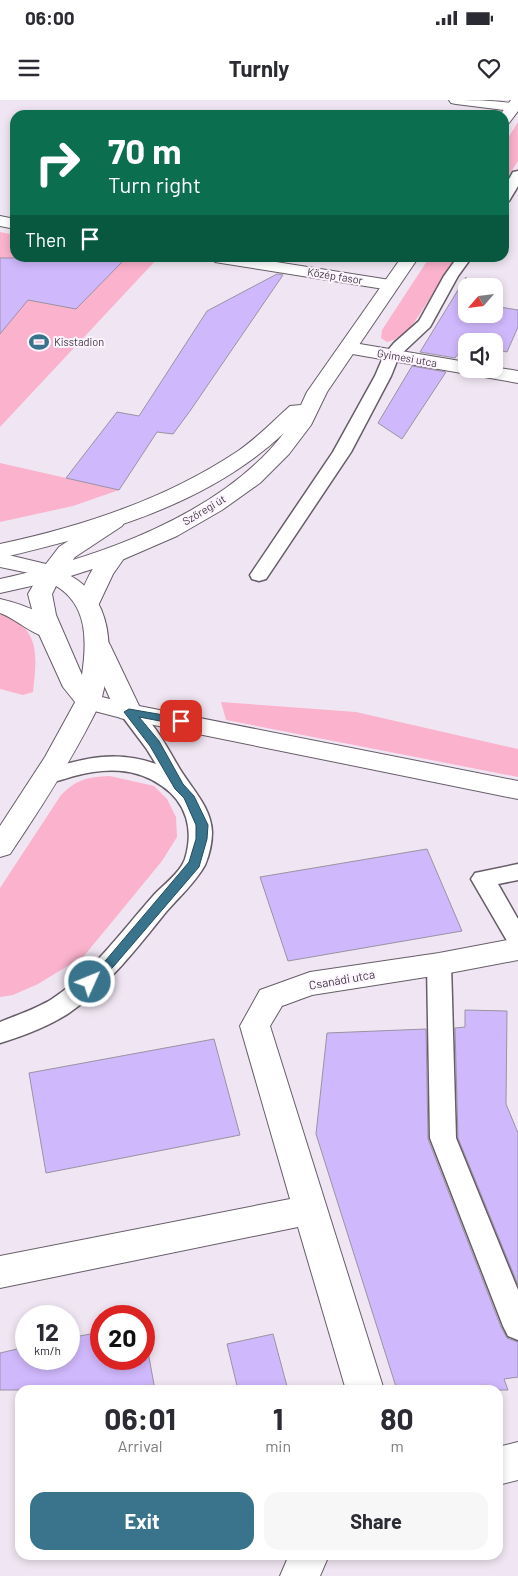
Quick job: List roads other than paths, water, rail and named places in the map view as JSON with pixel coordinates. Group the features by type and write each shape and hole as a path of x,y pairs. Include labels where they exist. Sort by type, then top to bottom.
{"street":[{"path":"456,100 515,104"},
{"name":"Közép fasor","path":"246,262 390,285"},
{"name":"Szőregi út","path":"50,575 116,554 184,522 214,506 252,478 282,450 304,421 317,392 407,262"},
{"name":"Gyimesi utca","path":"348,348 458,367"},
{"path":"503,374 518,377"},
{"name":"Szőregi út","path":"0,550 37,543 114,521 188,490 247,454 317,392"},
{"name":"Szőregi út","path":"50,575 67,552 114,521"},
{"path":"88,605 102,573 116,554"},
{"path":"0,560 36,568 73,587 88,605 98,645 129,712"},
{"path":"0,586 50,575"},
{"path":"50,575 40,594 40,601 50,632 76,687 88,701 129,712 518,790"},
{"path":"0,606 11,608 28,616 50,632"},
{"path":"0,846 49,776 75,729 94,683 98,645"},
{"name":"Csanádi utca","path":"363,1385 255,1026 271,998 310,984 439,964 518,949"},
{"path":"0,1272 310,1210"},
{"path":"503,1465 518,1461"},
{"path":"300,1576 307,1560"}],"lane":[{"path":"509,190 518,175"},
{"path":"259,575 342,452 383,376 392,355 399,346 425,324 451,276 461,262"},
{"path":"129,712 155,744 178,786"},
{"path":"0,1033 58,1008 81,991 110,963 194,864 202,839 202,825 188,796 178,786 154,771 124,763 90,765 49,776"},
{"path":"518,872 483,879 518,940"},
{"path":"439,964 443,1138 518,1326"}],"place":[{"name":"Kisstadion","path":"39,342"}]}
